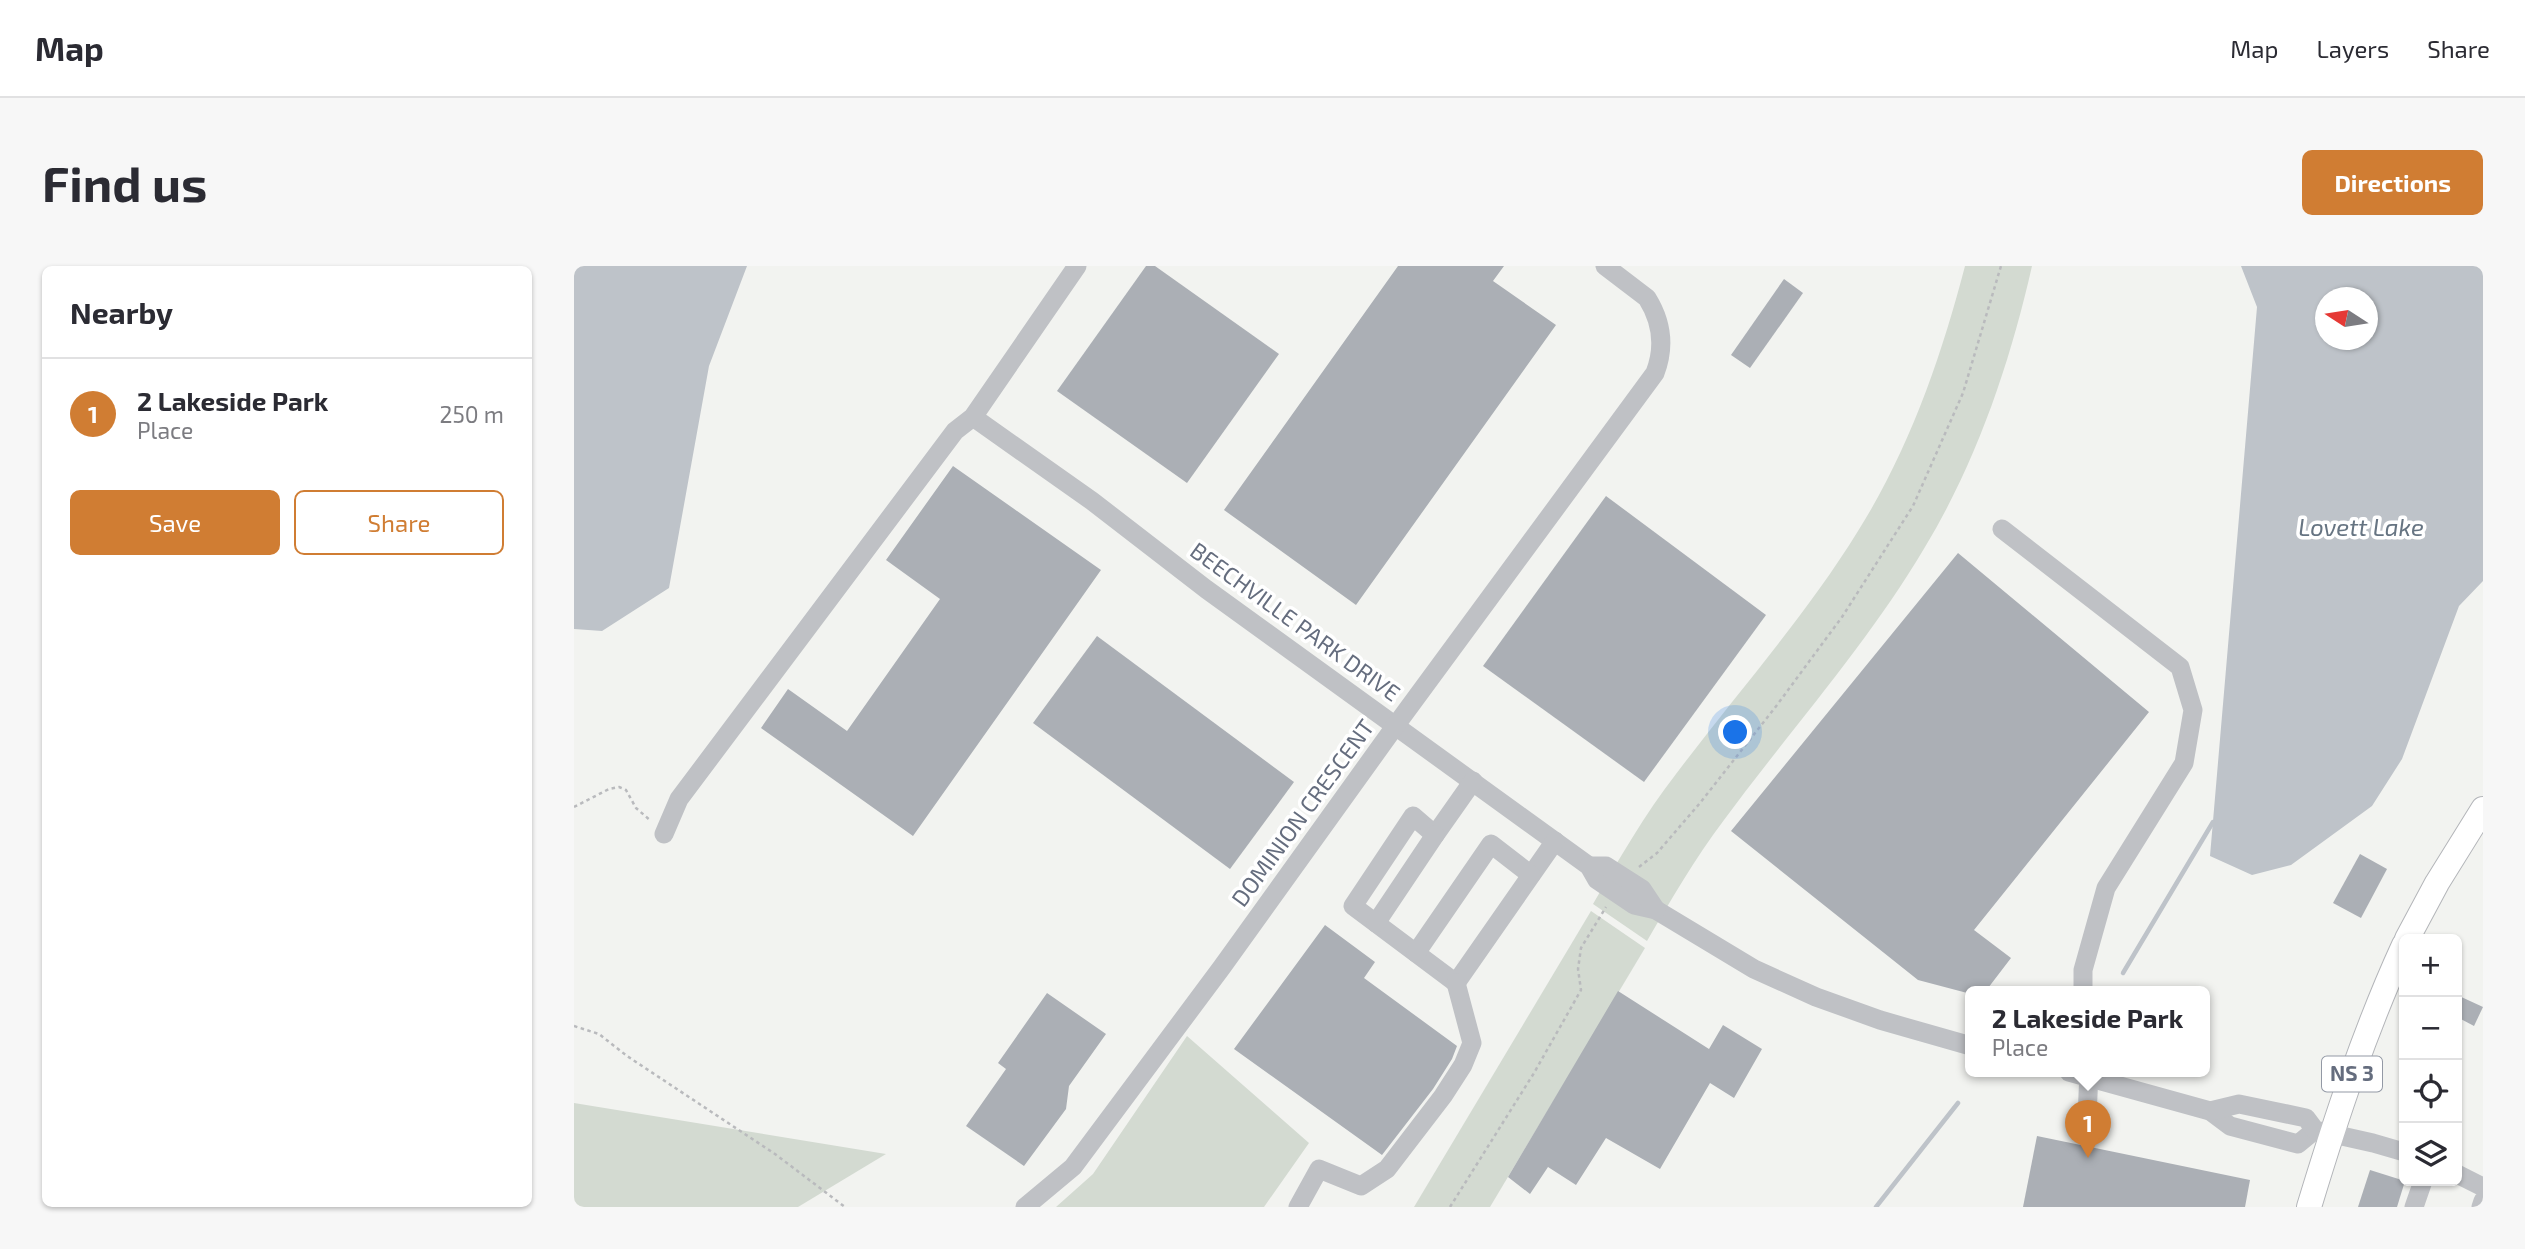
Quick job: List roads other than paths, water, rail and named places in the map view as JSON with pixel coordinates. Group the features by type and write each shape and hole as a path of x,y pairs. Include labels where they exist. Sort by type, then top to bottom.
{"main road":[{"path":"2410,934 2437,883 2483,809"},
{"name":"NS 3","path":"2309,1207 2323,1132 2399,956"}],"street":[{"path":"664,834 679,799 917,480 955,431 973,417 1077,266"},
{"name":"DOMINION CRESCENT","path":"1025,1207 1073,1167 1655,373 1661,353 1661,341 1652,305 1647,298 1605,266"},
{"name":"BEECHVILLE PARK DRIVE","path":"973,417 1092,501 1206,589 1589,866 1597,880 1620,886 1633,905 1656,910 1754,969 1804,991 1880,1020 1965,1043"},
{"path":"2003,528 2180,667 2193,710 2185,763 2106,888 2082,970 2083,986"},
{"path":"1376,923 1473,781"},
{"path":"1298,1207 1319,1169 1361,1186 1387,1170 1443,1096 1463,1065 1472,1043 1457,983 1353,906 1413,816 1435,835"},
{"path":"1457,983 1555,841"},
{"path":"1416,953 1491,844 1531,875"},
{"path":"2087,1118 2089,1077"},
{"path":"2096,1077 2210,1111 2239,1104 2305,1118 2323,1132 2399,1151"},
{"path":"2462,1176 2483,1187"},
{"path":"2414,1207 2421,1186"},
{"path":"2481,1207 2483,1201"}],"water":[{"path":"574,266 747,266 709,366 669,588 602,631 574,629"},
{"name":"Lovett Lake","path":"2241,266 2483,266 2483,581 2459,606 2402,759 2372,806 2291,865 2252,875 2210,856 2257,307"}],"waterway":[{"path":"2123,973 2213,822"},
{"path":"1876,1207 1958,1103"}],"place":[{"name":"2 Lakeside Park","path":"2088,1158"}]}
